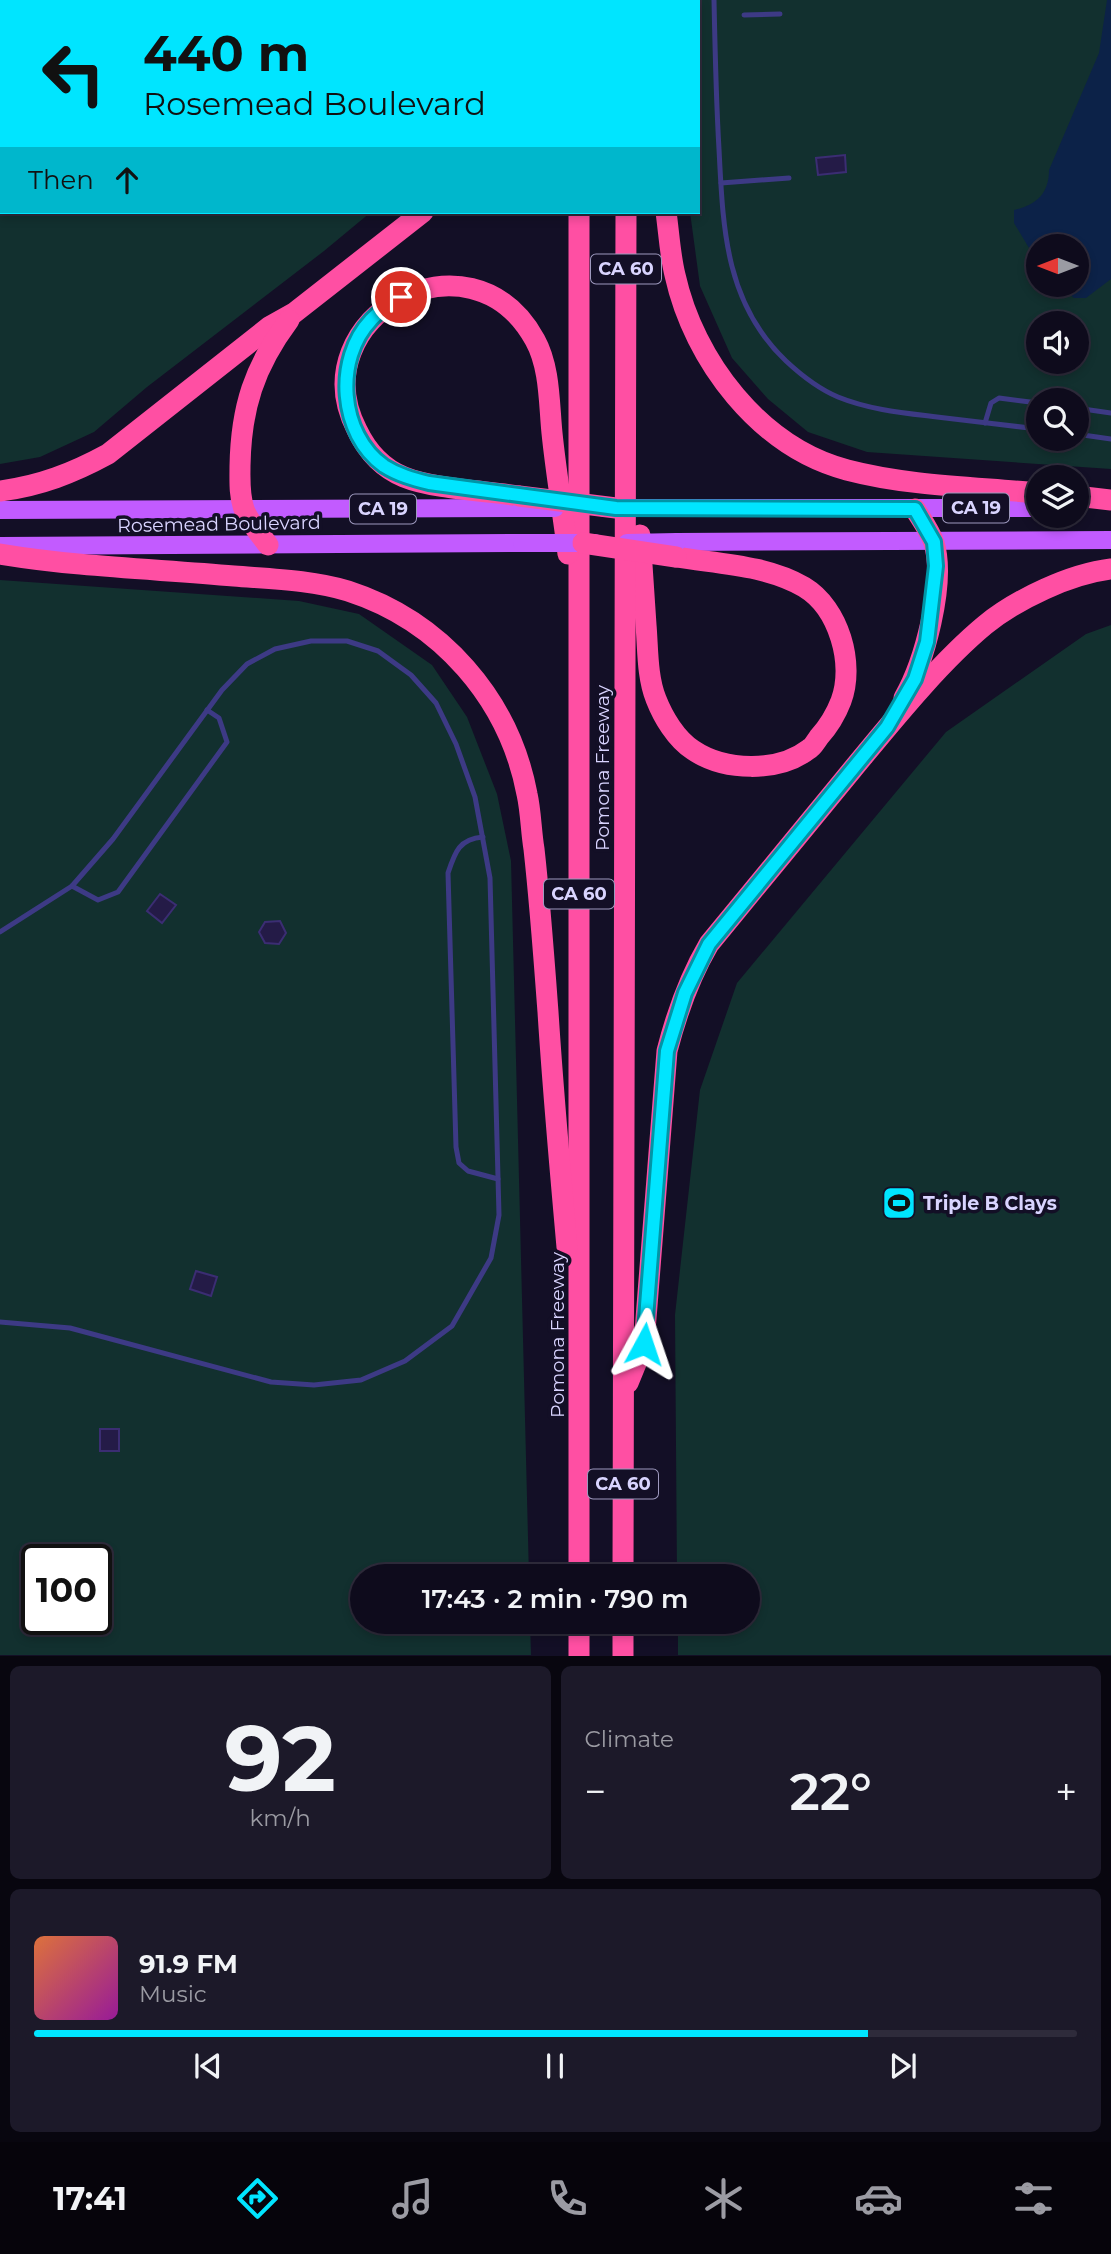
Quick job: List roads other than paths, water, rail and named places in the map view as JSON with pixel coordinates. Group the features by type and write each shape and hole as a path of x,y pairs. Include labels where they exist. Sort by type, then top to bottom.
{"highway":[{"path":"0,491 52,480 79,470 108,454 269,327 294,313 420,214"},
{"name":"Pomona Freeway","path":"579,214 579,1564"},
{"name":"Pomona Freeway","path":"623,1564 626,214"},
{"path":"666,214 674,275 692,328 720,377 759,421 804,453 844,469 883,478 1026,492"},
{"path":"579,637 552,435 548,388 537,342 509,308 493,296 473,289 446,286 423,288 401,297 369,322 356,343 347,368 346,393 351,419 364,445 382,464 405,478 521,502 616,508"},
{"path":"268,545 244,511 240,493 241,439 246,406 260,365 294,313"},
{"path":"583,543 676,550 772,572 806,589 827,608 840,635 846,666 842,699 829,726 809,749 777,764 749,768 720,762 692,750 671,727 655,697 648,658 626,326"},
{"path":"1089,497 1111,500"},
{"path":"887,727 915,679 927,642 936,566 934,542 915,509"},
{"path":"0,554 56,564 286,580 346,590 382,604 412,620 442,642 486,692 515,752 527,794 542,920 579,1398"},
{"path":"624,1392 644,1344 667,1051 692,974 709,944 887,727 986,624 1023,600 1056,584 1111,569"},
{"path":"579,1634 579,1656"},
{"path":"623,1634 623,1656"}],"main road":[{"name":"Rosemead Boulevard","path":"0,510 244,511 521,502"},
{"path":"1089,507 1111,507"},
{"name":"CA 19","path":"616,508 1026,508"},
{"name":"CA 19","path":"676,550 1111,540"},
{"name":"Rosemead Boulevard","path":"0,546 583,543"}],"lane":[{"path":"715,0 716,89 727,252 737,288 754,324 775,351 801,376 837,397 880,410 1026,428"},
{"path":"744,15 780,15"},
{"path":"721,183 789,178"},
{"path":"985,423 992,403 999,398 1026,401"},
{"path":"1089,410 1111,413"},
{"path":"1089,436 1111,439"},
{"path":"0,932 72,886 113,839 222,690 247,664 275,649 312,641 347,641 378,651 411,675 436,703 456,744 475,797 490,878 499,1215 491,1258 452,1326 405,1361 361,1380 314,1385 271,1382 70,1328 0,1322"},
{"path":"72,886 98,900 118,892 227,742 219,718 207,710"},
{"path":"483,837 469,838 462,844 448,873 456,1146 459,1163 468,1171 498,1179"}],"water":[{"path":"1107,0 1111,0 1111,279 1089,296 1089,234 1026,234 1026,243 1014,223 1014,210 1029,205 1044,191 1049,170 1099,53"}],"place":[{"name":"Triple B Clays","path":"899,1203"}]}
